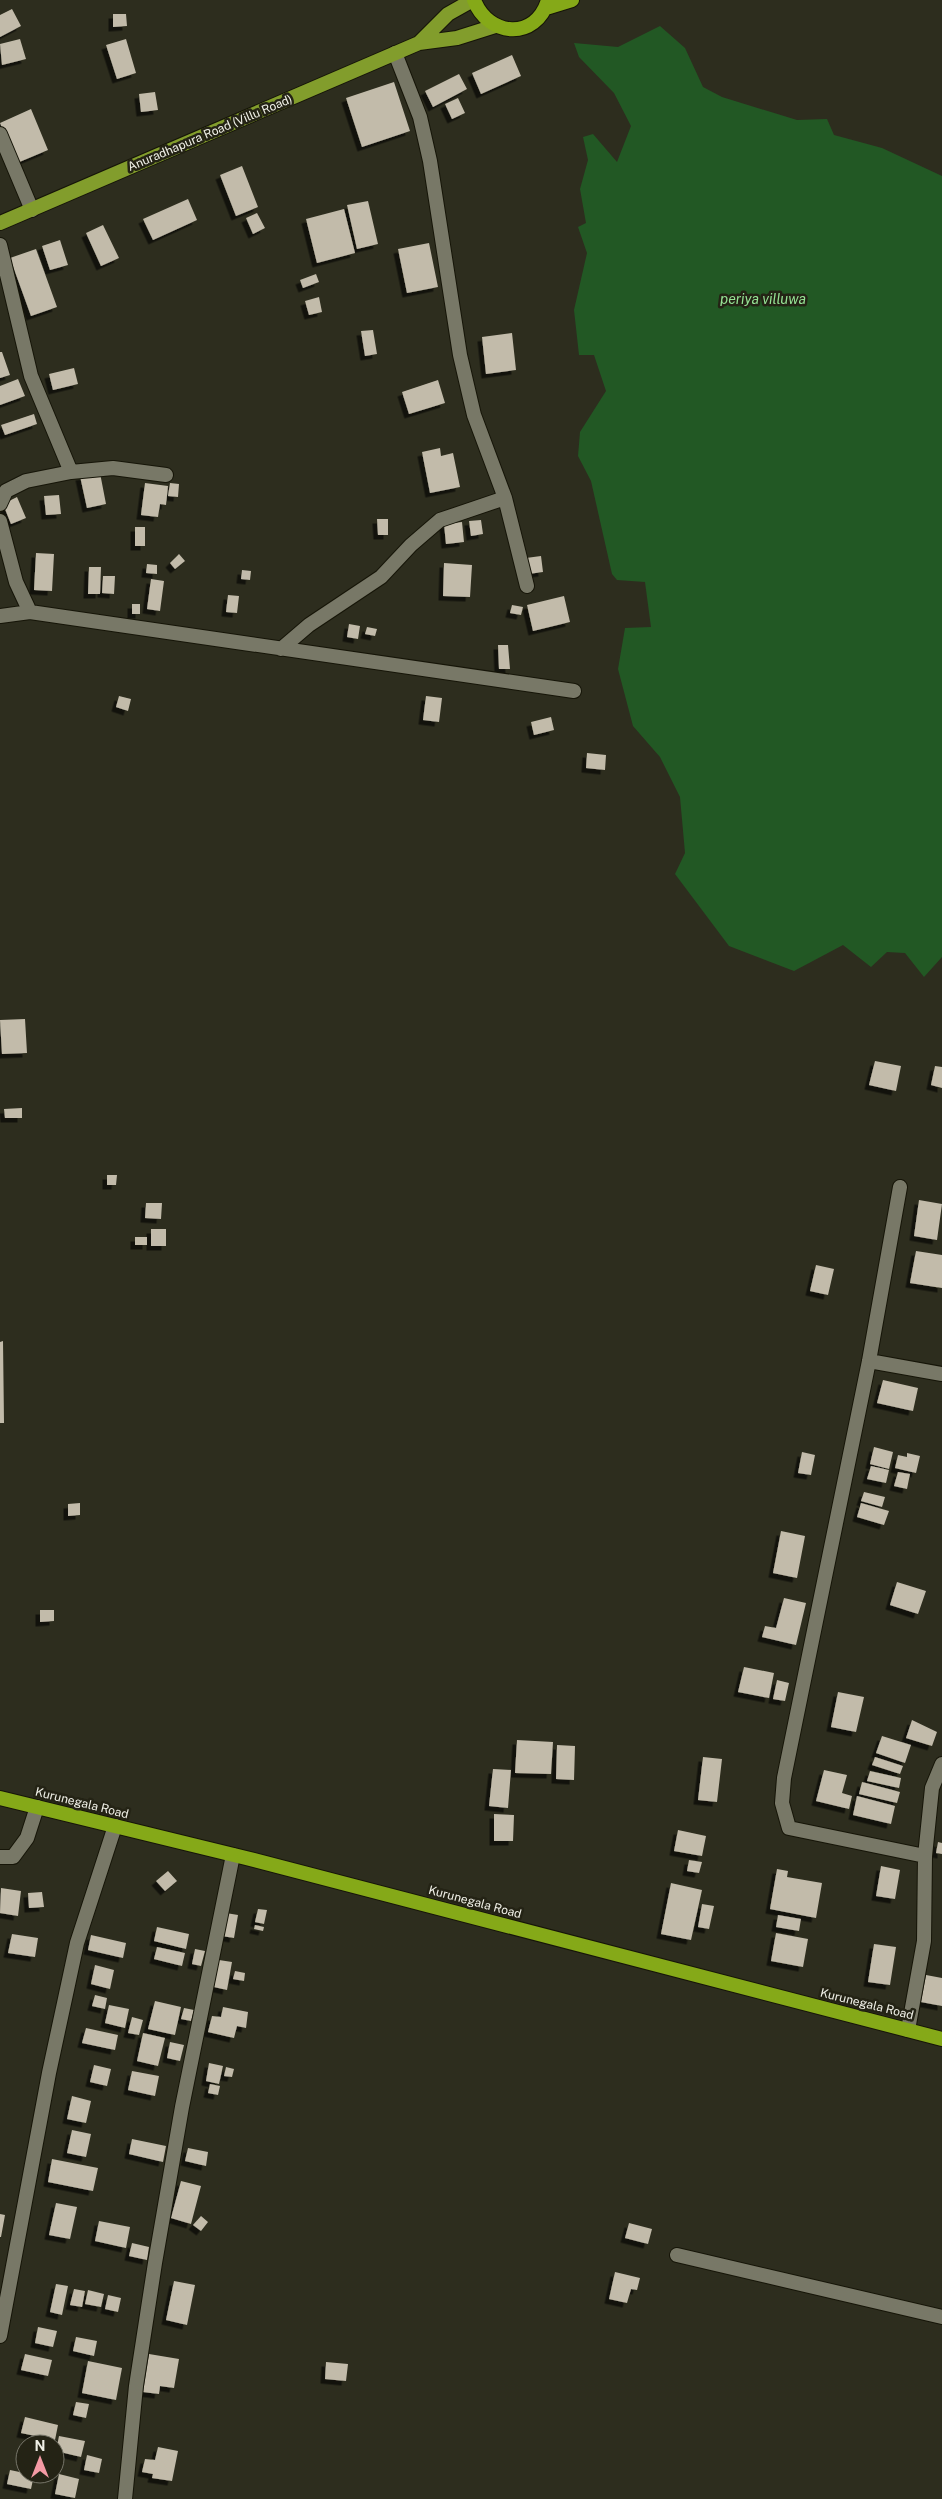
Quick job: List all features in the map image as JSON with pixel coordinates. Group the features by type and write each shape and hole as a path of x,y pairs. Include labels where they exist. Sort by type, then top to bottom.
{"highway":[{"path":"474,0 482,15 495,26 506,30 518,29 539,18 547,4 572,0"},
{"name":"Kurunegala Road","path":"0,1798 233,1855 942,2039"}],"main road":[{"name":"Anuradhapura Road (Villu Road)","path":"419,43 448,14 474,0"},
{"name":"Anuradhapura Road (Villu Road)","path":"0,223 419,43 457,38 495,26"}],"street":[{"path":"395,53 420,117 428,152 460,355 474,415 505,498 526,586"},
{"path":"0,134 32,210"},
{"path":"0,245 31,376 71,472"},
{"path":"0,504 6,491 26,481 71,472 113,468 166,476"},
{"path":"281,649 309,625 381,577 411,545 440,520 505,498"},
{"path":"0,521 16,582 30,612"},
{"path":"0,616 30,612 574,691"},
{"path":"900,1187 869,1360 784,1778 782,1803 789,1828 925,1856"},
{"path":"869,1360 942,1374"},
{"path":"908,2030 924,1941 925,1856 932,1788 942,1764"},
{"path":"0,1857 13,1857 27,1838 37,1808"},
{"path":"0,2336 49,2073 75,1952 115,1826"},
{"path":"125,2499 136,2386 155,2263 182,2107 233,1855"},
{"path":"676,2255 942,2317"}],"water":[{"name":"periya villuwa","path":"660,26 685,48 703,87 722,97 797,120 827,119 834,135 882,148 942,176 942,957 924,977 905,953 887,952 871,967 843,945 794,971 729,946 675,874 685,853 680,797 660,757 633,726 618,669 625,628 651,627 645,582 617,580 612,574 591,481 578,456 580,432 606,391 594,355 579,355 574,310 587,253 578,227 586,223 580,189 588,160 583,137 593,134 617,162 631,126 614,93 579,57 574,43 618,47"}],"building":[{"path":"12,9 21,26 0,37 0,15"},
{"path":"113,14 126,14 127,26 113,27"},
{"path":"20,39 26,59 2,65 0,44"},
{"path":"126,39 136,73 117,79 106,45"},
{"path":"512,55 521,76 481,94 472,73"},
{"path":"459,74 467,89 433,107 425,91"},
{"path":"394,82 410,131 362,147 346,98"},
{"path":"155,92 158,110 141,112 139,94"},
{"path":"458,98 465,113 452,119 445,104"},
{"path":"31,109 48,150 17,163 0,123"},
{"path":"242,166 258,207 236,216 220,175"},
{"path":"188,199 197,220 153,240 143,219"},
{"path":"368,201 378,244 357,249 347,205"},
{"path":"344,209 355,253 317,263 306,219"},
{"path":"257,213 265,228 253,234 246,218"},
{"path":"103,225 119,258 101,266 86,233"},
{"path":"60,240 68,265 50,270 42,246"},
{"path":"429,243 438,287 407,293 398,249"},
{"path":"36,249 57,307 31,316 10,258"},
{"path":"316,274 319,282 303,288 300,280"},
{"path":"319,297 322,312 309,315 305,301"},
{"path":"373,330 377,354 365,356 361,331"},
{"path":"512,333 516,370 486,374 482,337"},
{"path":"0,352 2,352 10,375 0,378"},
{"path":"74,368 78,384 53,390 49,374"},
{"path":"18,379 25,396 0,405 0,386"},
{"path":"438,380 445,403 409,414 402,392"},
{"path":"34,414 37,424 5,435 1,425"},
{"path":"440,448 441,456 453,453 460,487 430,493 422,452"},
{"path":"100,473 106,504 87,508 80,476"},
{"path":"145,483 168,486 166,505 160,504 158,517 141,515"},
{"path":"170,483 179,484 178,497 168,496"},
{"path":"59,495 61,514 46,515 44,496"},
{"path":"17,497 26,518 11,524 3,504"},
{"path":"377,519 388,519 388,535 378,535"},
{"path":"481,520 483,534 471,536 469,521"},
{"path":"462,522 464,542 446,544 444,524"},
{"path":"135,527 145,527 145,546 135,546"},
{"path":"36,553 54,554 52,591 34,590"},
{"path":"179,554 185,561 175,569 170,563"},
{"path":"541,556 543,572 528,574 526,558"},
{"path":"444,563 472,565 470,597 443,596"},
{"path":"147,564 157,565 157,574 146,573"},
{"path":"89,567 101,567 100,594 88,594"},
{"path":"242,570 251,571 250,580 241,579"},
{"path":"103,576 115,576 114,594 102,593"},
{"path":"151,579 164,581 160,611 147,609"},
{"path":"228,595 239,596 237,613 226,612"},
{"path":"564,596 570,622 533,631 527,605"},
{"path":"132,604 140,604 140,614 132,614"},
{"path":"512,605 523,607 521,615 510,613"},
{"path":"349,624 360,626 358,639 347,637"},
{"path":"367,627 377,629 375,636 365,634"},
{"path":"498,645 508,645 510,669 499,669"},
{"path":"119,696 131,699 128,711 116,707"},
{"path":"426,696 442,698 439,722 423,720"},
{"path":"551,717 554,730 534,735 531,722"},
{"path":"587,753 606,755 605,770 586,768"},
{"path":"25,1019 27,1053 2,1054 0,1020"},
{"path":"875,1061 901,1066 896,1091 869,1085"},
{"path":"935,1066 942,1067 942,1088 931,1085"},
{"path":"22,1108 22,1118 5,1118 4,1109"},
{"path":"107,1175 117,1175 116,1185 107,1185"},
{"path":"919,1200 942,1204 937,1240 914,1236"},
{"path":"146,1203 162,1203 161,1219 145,1218"},
{"path":"151,1229 166,1229 166,1246 151,1246"},
{"path":"135,1237 147,1237 147,1245 135,1245"},
{"path":"916,1251 942,1255 942,1288 910,1283"},
{"path":"816,1265 834,1269 828,1295 810,1291"},
{"path":"3,1341 4,1423 0,1423 0,1342"},
{"path":"883,1380 918,1388 913,1411 877,1403"},
{"path":"874,1447 893,1452 889,1469 870,1464"},
{"path":"802,1452 815,1455 811,1475 798,1473"},
{"path":"907,1453 920,1456 916,1473 895,1468 898,1455 907,1457"},
{"path":"871,1466 889,1470 886,1483 867,1479"},
{"path":"898,1472 910,1474 907,1489 894,1486"},
{"path":"864,1492 885,1497 882,1507 861,1501"},
{"path":"80,1503 80,1515 68,1516 68,1504"},
{"path":"861,1503 889,1511 884,1525 857,1517"},
{"path":"781,1531 805,1536 797,1578 773,1573"},
{"path":"897,1582 926,1591 918,1614 890,1605"},
{"path":"784,1598 806,1603 796,1645 762,1637 765,1626 776,1628"},
{"path":"40,1610 54,1610 54,1621 40,1622"},
{"path":"744,1667 774,1673 769,1698 738,1692"},
{"path":"777,1680 789,1683 785,1701 773,1699"},
{"path":"838,1692 864,1697 856,1732 831,1727"},
{"path":"912,1720 937,1732 932,1746 906,1738"},
{"path":"882,1736 911,1745 905,1763 876,1753"},
{"path":"517,1740 553,1742 551,1774 515,1773"},
{"path":"557,1745 575,1746 574,1780 556,1779"},
{"path":"703,1757 722,1759 717,1802 698,1800"},
{"path":"875,1757 903,1766 900,1774 872,1765"},
{"path":"493,1769 511,1770 508,1808 489,1806"},
{"path":"824,1770 847,1775 842,1793 852,1796 849,1809 816,1801"},
{"path":"870,1771 901,1778 899,1788 867,1781"},
{"path":"862,1782 900,1792 897,1803 859,1794"},
{"path":"857,1796 895,1806 891,1824 853,1815"},
{"path":"494,1814 514,1815 513,1841 494,1841"},
{"path":"678,1830 706,1836 702,1856 674,1851"},
{"path":"938,1842 942,1843 942,1854 936,1853"},
{"path":"689,1860 702,1862 699,1873 687,1871"},
{"path":"881,1866 900,1870 895,1899 876,1896"},
{"path":"777,1869 788,1871 787,1877 822,1883 816,1918 770,1909"},
{"path":"168,1871 177,1881 165,1891 156,1881"},
{"path":"671,1883 702,1890 691,1940 661,1934"},
{"path":"1,1888 21,1891 18,1916 0,1913"},
{"path":"42,1892 44,1907 29,1908 28,1893"},
{"path":"702,1904 714,1906 709,1929 698,1927"},
{"path":"258,1909 267,1910 264,1924 255,1922"},
{"path":"226,1913 238,1915 234,1938 222,1936"},
{"path":"778,1915 801,1919 799,1931 776,1927"},
{"path":"255,1925 264,1927 263,1931 254,1929"},
{"path":"157,1927 189,1934 186,1949 154,1941"},
{"path":"776,1933 808,1939 803,1967 771,1961"},
{"path":"12,1934 38,1938 35,1957 8,1953"},
{"path":"91,1935 126,1943 123,1958 88,1950"},
{"path":"874,1944 896,1947 890,1985 868,1982"},
{"path":"157,1947 185,1953 182,1966 154,1959"},
{"path":"195,1949 205,1951 201,1966 192,1964"},
{"path":"219,1960 232,1962 227,1990 214,1987"},
{"path":"95,1965 114,1970 110,1989 91,1984"},
{"path":"235,1971 245,1973 244,1981 233,1979"},
{"path":"926,1975 942,1978 942,2006 921,2002"},
{"path":"95,1995 107,1998 105,2009 92,2006"},
{"path":"155,2001 181,2007 175,2035 148,2029"},
{"path":"109,2005 129,2009 125,2028 105,2023"},
{"path":"223,2007 248,2012 246,2028 237,2026 234,2038 208,2032 212,2016 221,2017"},
{"path":"184,2008 194,2010 191,2021 181,2019"},
{"path":"132,2017 143,2020 139,2035 128,2033"},
{"path":"86,2028 118,2035 115,2050 82,2043"},
{"path":"143,2033 165,2038 158,2066 137,2061"},
{"path":"170,2042 184,2045 180,2061 167,2058"},
{"path":"209,2063 223,2066 219,2084 206,2081"},
{"path":"94,2065 111,2069 107,2086 90,2082"},
{"path":"226,2067 234,2069 232,2077 224,2076"},
{"path":"132,2071 159,2076 155,2096 128,2090"},
{"path":"210,2084 220,2086 218,2095 208,2093"},
{"path":"72,2096 91,2101 86,2123 67,2119"},
{"path":"72,2130 91,2134 86,2157 67,2153"},
{"path":"132,2139 166,2146 163,2162 129,2154"},
{"path":"188,2148 208,2152 206,2166 185,2161"},
{"path":"52,2159 98,2168 93,2191 48,2182"},
{"path":"181,2181 201,2186 191,2224 171,2218"},
{"path":"56,2203 77,2207 70,2239 49,2235"},
{"path":"0,2214 5,2215 1,2237 0,2237"},
{"path":"201,2216 208,2222 201,2231 193,2225"},
{"path":"99,2221 130,2227 126,2248 95,2241"},
{"path":"629,2223 652,2229 648,2244 625,2238"},
{"path":"132,2243 149,2247 147,2260 129,2256"},
{"path":"615,2272 640,2278 637,2290 631,2289 627,2303 609,2299"},
{"path":"174,2281 195,2285 187,2325 166,2320"},
{"path":"56,2284 68,2286 62,2315 50,2312"},
{"path":"74,2289 85,2291 82,2307 70,2305"},
{"path":"88,2290 104,2294 101,2307 85,2304"},
{"path":"108,2295 121,2298 118,2312 105,2309"},
{"path":"38,2327 57,2331 53,2347 35,2343"},
{"path":"76,2337 97,2341 94,2356 73,2351"},
{"path":"25,2354 52,2360 48,2376 21,2370"},
{"path":"149,2354 179,2359 174,2388 160,2386 159,2394 143,2392"},
{"path":"88,2361 122,2368 116,2400 82,2393"},
{"path":"326,2362 348,2364 346,2381 325,2379"},
{"path":"76,2402 89,2404 86,2418 73,2415"},
{"path":"25,2417 58,2425 56,2434 21,2433"},
{"path":"65,2437 85,2441 81,2457 65,2453"},
{"path":"158,2447 178,2451 172,2481 152,2478 153,2474 142,2472 145,2459 155,2460"},
{"path":"87,2455 102,2459 99,2473 84,2470"},
{"path":"10,2470 15,2471 15,2484 32,2484 31,2489 7,2484"},
{"path":"65,2476 79,2479 75,2498 55,2494 57,2484 65,2484"}]}
